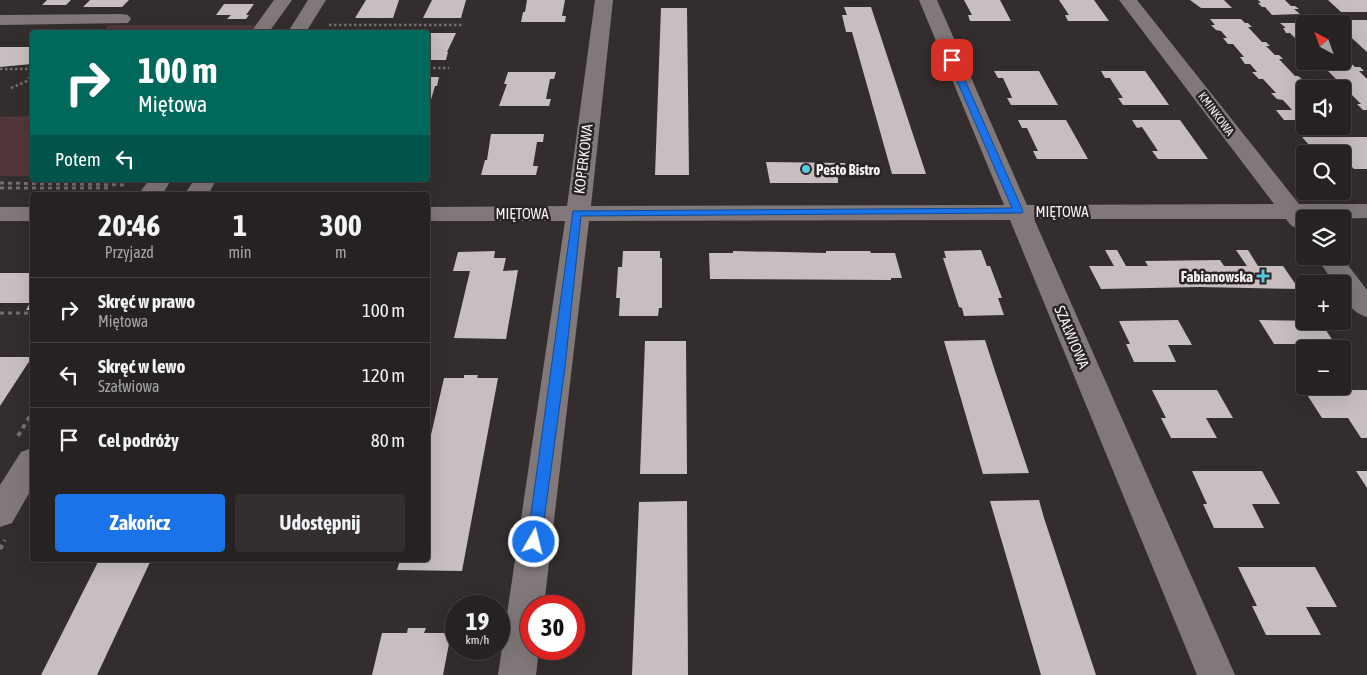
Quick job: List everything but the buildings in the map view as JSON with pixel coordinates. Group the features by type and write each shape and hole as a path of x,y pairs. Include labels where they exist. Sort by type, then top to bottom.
{"street":[{"path":"261,30 282,0"},
{"path":"299,29 317,0"},
{"name":"KOPERKOWA","path":"516,675 559,367 576,213 604,0"},
{"name":"SZAŁWIOWA","path":"928,0 1216,675"},
{"name":"KMINKOWA","path":"1128,0 1296,216"},
{"path":"0,20 122,19"},
{"path":"140,190 156,182"},
{"name":"MIĘTOWA","path":"430,214 1018,211 1296,220"},
{"name":"MIĘTOWA","path":"1351,213 1367,211"},
{"path":"0,214 30,214"},
{"path":"1334,265 1367,308"},
{"path":"0,513 30,464"}],"path":[{"path":"299,29 463,25"},
{"path":"430,68 449,68"},
{"path":"0,69 30,69"},
{"path":"11,88 27,81 30,77"},
{"path":"0,183 111,184 140,190"},
{"path":"106,192 111,184"},
{"path":"0,188 108,188"},
{"path":"0,312 30,313"}],"shaded area":[{"path":"109,25 255,25 251,30 104,30"},
{"path":"30,116 30,176 0,176 0,117"}],"place":[{"name":"Pesto Bistro","path":"806,169"},
{"name":"Fabianowska","path":"1263,276"}],"route":[{"path":"534,542 559,367 576,213 1018,211 952,60"}]}
